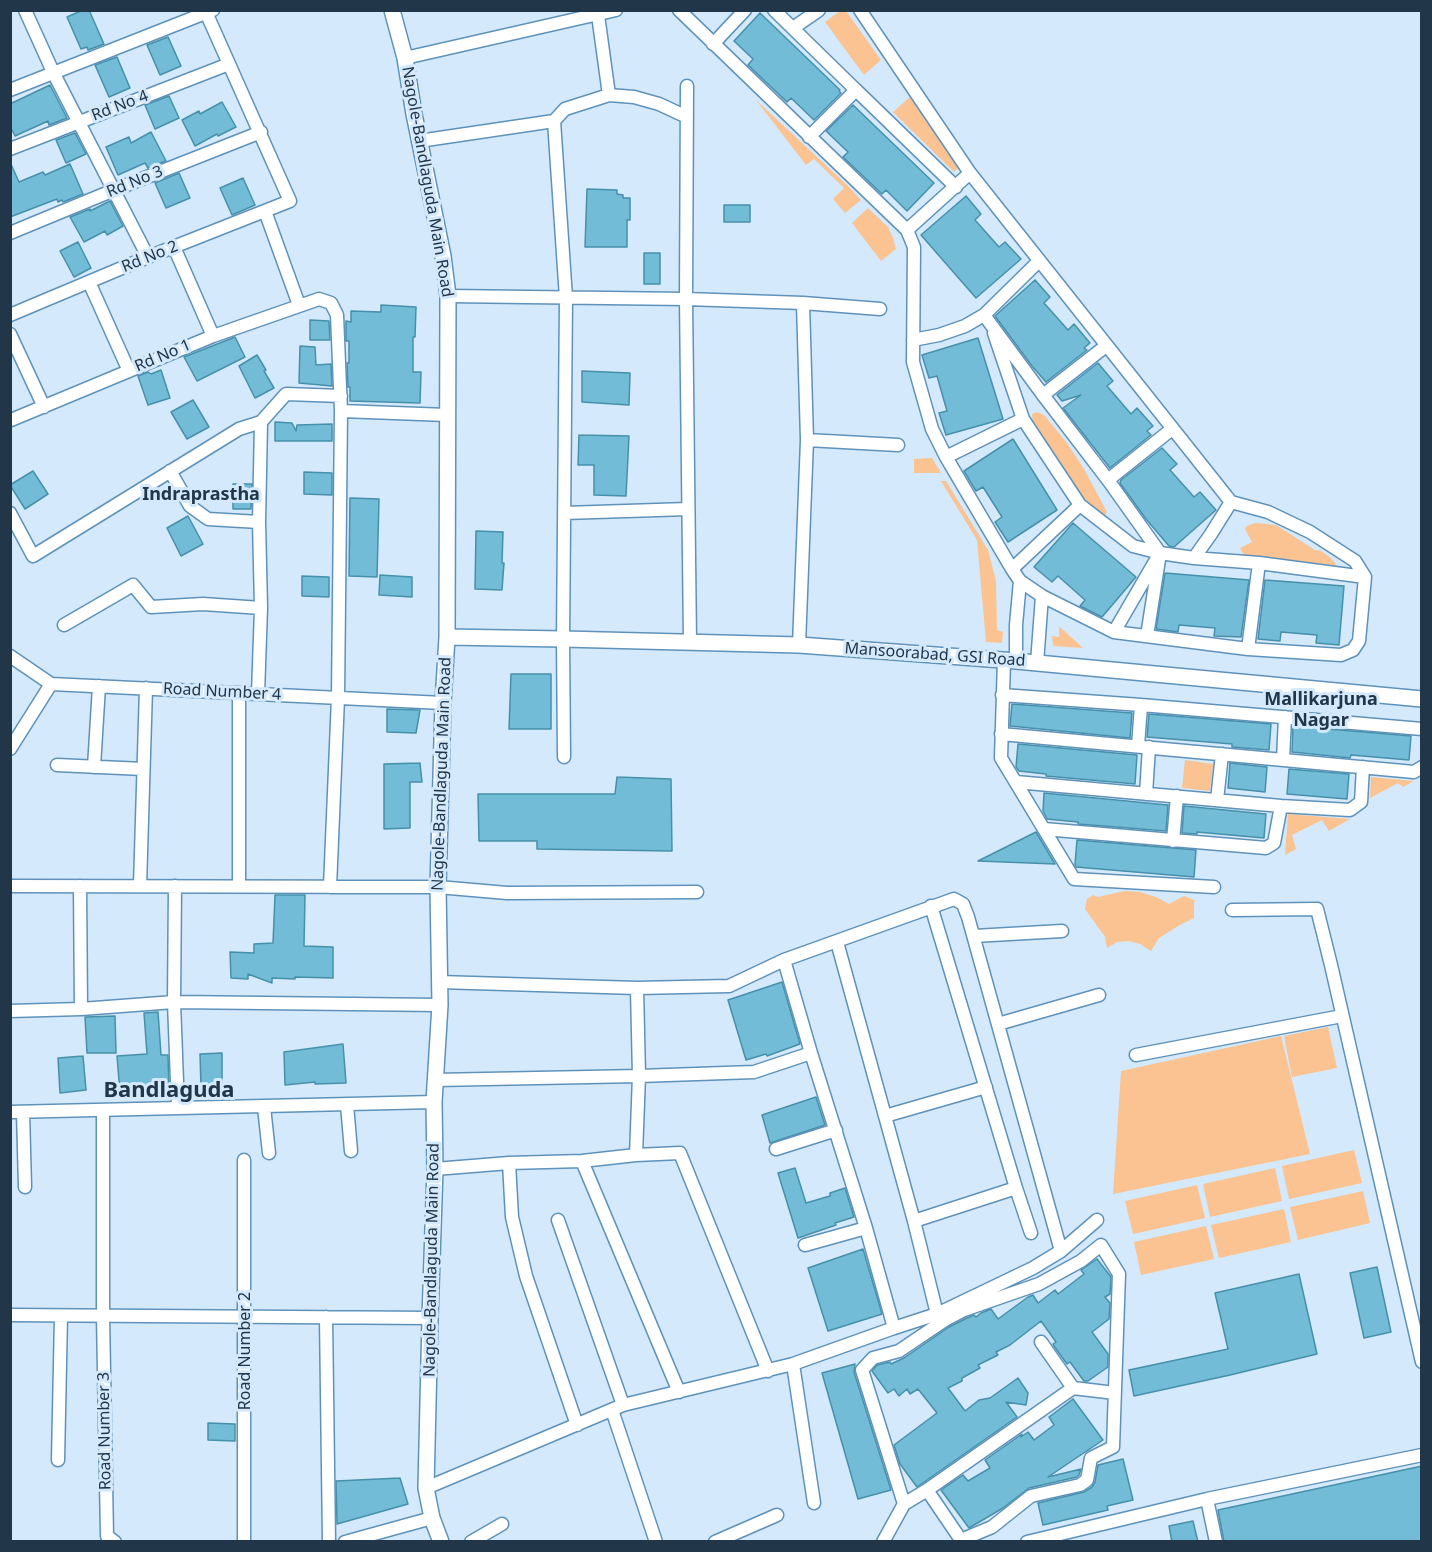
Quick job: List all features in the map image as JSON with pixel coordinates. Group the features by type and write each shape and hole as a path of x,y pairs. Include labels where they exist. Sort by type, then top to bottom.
{"street":[{"path":"25,10 53,72 148,256"},
{"name":"Nagole-Bandlaguda Main Road","path":"392,10 405,58 443,256 448,296 447,637 438,887 440,1005 434,1102 435,1169 426,1488 432,1518 441,1542"},
{"path":"405,58 616,10"},
{"path":"679,10 907,230 914,247 913,362 932,429 946,458 1020,581 1042,596 1114,632 1248,649 1341,655 1353,650 1359,641 1365,577 1355,561 1310,532 1269,512 1231,502 970,173 860,10"},
{"path":"713,44 745,10"},
{"path":"774,10 956,187"},
{"path":"793,28 819,10"},
{"path":"10,90 208,11 229,64 261,132"},
{"path":"598,15 609,95"},
{"name":"Rd No 4","path":"10,149 229,64"},
{"path":"687,86 686,299 690,642"},
{"path":"809,137 856,90"},
{"path":"420,141 554,121 565,109 609,95 634,97 659,104 687,117"},
{"path":"554,121 566,298 564,757"},
{"name":"Rd No 3","path":"10,233 261,132"},
{"name":"Rd No 2","path":"12,310 290,201 261,132"},
{"path":"907,230 970,173"},
{"path":"265,211 299,305"},
{"path":"174,247 213,336"},
{"path":"913,340 939,335 987,317 1039,261"},
{"path":"88,282 129,370"},
{"path":"448,296 686,299 803,303 880,309"},
{"name":"Rd No 1","path":"11,420 213,336 319,299 331,303 337,315 341,396"},
{"path":"799,645 807,440 803,303"},
{"path":"987,317 1160,552 1147,636"},
{"path":"987,317 1023,419 1080,505 1133,546 1194,558 1259,562 1365,577"},
{"path":"10,334 44,407"},
{"path":"1043,395 1106,346"},
{"path":"10,513 33,556 239,429 261,422 286,394 341,396 338,698 330,887"},
{"path":"341,411 447,414"},
{"path":"946,458 1023,419"},
{"path":"258,694 261,608 259,522 261,422"},
{"path":"1108,480 1172,429"},
{"path":"807,440 898,445"},
{"path":"170,471 190,506 208,519 259,522"},
{"path":"1194,558 1231,502"},
{"path":"1011,569 1080,505"},
{"path":"564,513 688,509"},
{"path":"1114,632 1160,552"},
{"path":"1248,649 1259,562"},
{"path":"1020,581 1016,625 1002,694 1001,758 1074,879 1214,887"},
{"path":"64,625 133,585 151,607 203,604 261,608"},
{"path":"1037,663 1042,596"},
{"name":"Mansoorabad, GSI Road","path":"447,637 799,645 1010,660 1422,699"},
{"path":"10,656 51,684 10,749"},
{"name":"Road Number 4","path":"51,684 443,703"},
{"path":"94,767 99,686"},
{"path":"140,886 146,688"},
{"path":"239,693 239,886"},
{"path":"1002,694 1422,729"},
{"path":"1141,705 1146,794"},
{"path":"1283,760 1285,717"},
{"path":"1001,734 1414,772 1422,767"},
{"path":"1217,800 1222,754"},
{"path":"57,765 143,769"},
{"path":"1016,782 1350,810 1361,802 1363,767"},
{"path":"1173,841 1177,796"},
{"path":"1044,829 1266,848 1274,843 1281,806"},
{"path":"10,886 438,887 507,893 697,892"},
{"path":"80,886 81,1010"},
{"path":"175,886 174,1002 178,1108"},
{"path":"439,982 637,988 729,986 784,960 954,899 963,904 974,936 1061,1251"},
{"path":"931,906 1031,1233"},
{"path":"1232,910 1317,909 1422,1362"},
{"path":"974,936 1062,932"},
{"path":"837,942 938,1314"},
{"path":"784,960 866,1228 894,1328"},
{"path":"636,1155 639,1076 637,988"},
{"path":"998,1024 1099,995"},
{"path":"10,1011 81,1010 174,1002 440,1005"},
{"path":"1136,1055 1342,1016"},
{"path":"435,1080 754,1072 811,1053"},
{"path":"885,1116 986,1087"},
{"path":"25,1187 17,1112 434,1102"},
{"path":"348,1105 351,1151"},
{"path":"264,1107 269,1153"},
{"path":"103,1110 103,1316"},
{"path":"776,1149 836,1130"},
{"path":"435,1169 680,1153 768,1371"},
{"name":"Road Number 2","path":"244,1161 244,1542"},
{"path":"582,1161 679,1392"},
{"path":"509,1163 512,1217 526,1276 577,1425"},
{"path":"914,1221 1016,1188"},
{"path":"558,1220 656,1542"},
{"path":"426,1488 617,1408 793,1364 938,1314 1033,1268 1061,1251 1097,1220"},
{"path":"805,1245 866,1228"},
{"path":"904,1504 862,1370 873,1358 899,1351 964,1310 1039,1284 1081,1261 1101,1245 1119,1274 1113,1448 1091,1458 1087,1480 1080,1485 1031,1496 992,1527 960,1541 927,1490"},
{"path":"10,1315 430,1318"},
{"path":"58,1460 61,1316"},
{"name":"Road Number 3","path":"103,1316 107,1536 115,1542"},
{"path":"326,1317 329,1542"},
{"path":"1041,1342 1073,1388"},
{"path":"793,1364 814,1503"},
{"path":"883,1542 904,1504 1073,1388 1115,1393"},
{"path":"1027,1542 1207,1499 1422,1455"},
{"path":"1207,1499 1216,1542"},
{"path":"715,1542 777,1515"},
{"path":"345,1542 432,1518"},
{"path":"471,1542 502,1524"}],"shaded area":[{"path":"840,11 846,11 881,60 864,75 825,22"},
{"path":"910,97 959,167 954,172 893,112"},
{"path":"756,100 861,200 845,213 833,199 844,188 814,159 806,165"},
{"path":"868,208 888,227 896,249 881,261 852,223"},
{"path":"1037,412 1044,415 1067,443 1084,469 1107,512 1103,520 1095,517 1033,426 1032,414"},
{"path":"932,458 941,473 914,473 914,459"},
{"path":"941,481 946,481 988,550 996,581 997,630 1003,632 1002,643 986,642 977,540"},
{"path":"1255,523 1276,525 1331,558 1340,570 1250,565 1240,548 1252,542 1245,529"},
{"path":"1059,626 1083,648 1053,646 1052,636 1059,637"},
{"path":"1185,760 1213,764 1210,791 1182,788"},
{"path":"1371,777 1414,781 1403,787 1398,783 1370,798"},
{"path":"1288,814 1350,819 1329,831 1322,820 1292,835 1296,849 1285,855"},
{"path":"1125,891 1140,892 1169,904 1184,896 1196,901 1194,902 1194,918 1159,938 1151,951 1140,944 1129,941 1117,942 1107,948 1105,937 1085,909 1087,899 1093,895 1098,897"},
{"path":"1328,1027 1337,1068 1292,1077 1284,1036"},
{"path":"1281,1036 1310,1154 1113,1194 1121,1071"},
{"path":"1354,1150 1362,1183 1289,1199 1282,1166"},
{"path":"1275,1168 1282,1201 1210,1217 1203,1184"},
{"path":"1197,1185 1205,1218 1133,1234 1125,1201"},
{"path":"1363,1191 1370,1223 1298,1240 1290,1207"},
{"path":"1284,1209 1291,1242 1219,1258 1211,1225"},
{"path":"1206,1226 1214,1259 1141,1275 1134,1242"}],"building":[{"path":"83,10 89,10 104,44 88,50 87,47 81,49 67,17"},
{"path":"760,13 840,90 841,93 814,120 791,98 787,102 748,65 753,59 734,41"},
{"path":"168,37 181,66 160,75 147,45"},
{"path":"117,57 130,88 109,97 95,65"},
{"path":"50,85 67,118 49,125 48,121 15,136 10,126 10,104"},
{"path":"169,96 179,118 155,129 145,105"},
{"path":"222,102 236,127 195,146 182,120 199,111 200,114"},
{"path":"853,105 934,183 907,211 886,190 882,194 843,157 848,152 826,131"},
{"path":"151,132 166,161 148,168 145,163 118,175 106,147 129,137 131,143"},
{"path":"75,133 86,154 66,163 56,140"},
{"path":"10,162 19,182 43,172 45,175 70,164 83,194 63,202 62,200 58,202 57,199 10,217"},
{"path":"179,173 190,198 166,208 155,183"},
{"path":"243,178 255,205 232,215 220,188"},
{"path":"587,189 617,190 617,194 623,195 623,198 630,198 627,247 585,247"},
{"path":"966,196 981,214 975,220 999,247 1005,242 1021,259 976,298 921,235"},
{"path":"110,201 123,226 107,235 105,231 84,242 70,217 90,209 90,211"},
{"path":"724,205 750,205 750,222 724,222"},
{"path":"78,242 91,268 74,277 60,251"},
{"path":"644,253 660,253 660,284 644,284"},
{"path":"1035,280 1050,297 1044,303 1068,330 1074,324 1090,343 1084,348 1087,350 1046,382 995,316"},
{"path":"381,305 416,307 413,372 421,372 420,403 350,401 347,363 349,363 349,341 346,341 346,321 351,322 351,311 381,312"},
{"path":"310,320 329,321 330,340 310,340"},
{"path":"235,337 245,357 197,381 184,357"},
{"path":"978,338 1003,419 946,435 939,413 947,411 937,376 929,378 922,355"},
{"path":"300,346 315,347 316,365 331,364 332,386 299,383"},
{"path":"257,355 274,388 255,398 239,366"},
{"path":"1098,363 1113,381 1107,386 1131,414 1137,408 1153,426 1147,431 1151,435 1110,468 1063,408 1081,395 1062,401 1057,395"},
{"path":"161,370 170,398 148,405 138,376"},
{"path":"582,371 630,373 629,405 582,402"},
{"path":"193,400 209,427 187,439 171,412"},
{"path":"275,422 292,423 296,431 297,425 332,424 332,441 275,441"},
{"path":"579,435 629,436 626,496 594,495 594,465 578,465"},
{"path":"1013,439 1057,510 1008,542 995,522 1002,517 983,487 976,491 964,471"},
{"path":"1162,448 1177,464 1170,470 1194,497 1200,492 1216,510 1174,547 1169,546 1146,519 1120,483"},
{"path":"33,471 48,494 25,509 10,485"},
{"path":"304,472 332,473 332,495 304,494"},
{"path":"233,484 252,484 251,509 233,509"},
{"path":"350,498 379,499 377,577 349,576"},
{"path":"188,516 203,544 181,556 167,528"},
{"path":"1073,523 1136,577 1102,617 1080,606 1085,600 1058,576 1052,582 1034,567"},
{"path":"476,531 503,532 502,590 475,589"},
{"path":"1165,573 1249,580 1241,637 1214,636 1215,628 1179,625 1178,632 1156,629"},
{"path":"380,575 412,577 412,597 379,595"},
{"path":"302,576 329,577 329,597 302,596"},
{"path":"1265,580 1344,586 1339,645 1316,643 1317,635 1281,632 1280,641 1258,639"},
{"path":"511,674 551,674 551,729 509,729"},
{"path":"1012,704 1132,713 1130,738 1010,726"},
{"path":"387,709 420,710 416,733 387,732"},
{"path":"1149,714 1271,724 1269,750 1232,747 1232,744 1147,737"},
{"path":"1293,726 1411,736 1409,760 1351,755 1350,758 1292,752"},
{"path":"1018,744 1137,755 1135,784 1046,776 1046,774 1019,771 1016,767"},
{"path":"420,763 422,782 410,782 410,828 384,829 384,764"},
{"path":"1230,763 1267,767 1265,792 1228,788"},
{"path":"1289,769 1349,774 1347,799 1287,794"},
{"path":"617,777 671,779 672,851 537,849 537,841 479,841 478,794 615,794"},
{"path":"1044,793 1168,805 1166,831 1078,824 1078,822 1047,819 1043,811"},
{"path":"1184,806 1266,814 1264,838 1197,832 1197,834 1182,833"},
{"path":"1036,832 1055,864 978,861"},
{"path":"1077,840 1196,850 1194,877 1076,867"},
{"path":"275,895 305,895 304,946 333,947 333,978 272,978 272,983 248,974 248,979 231,978 230,952 254,953 254,944 273,943"},
{"path":"782,982 800,1044 767,1056 766,1054 746,1060 728,1000"},
{"path":"158,1012 161,1055 168,1055 169,1091 120,1093 117,1056 147,1054 144,1013"},
{"path":"115,1016 116,1053 87,1053 85,1017"},
{"path":"343,1044 346,1083 315,1084 315,1082 285,1085 284,1052"},
{"path":"222,1053 222,1088 201,1087 200,1054"},
{"path":"83,1056 86,1090 60,1093 58,1058"},
{"path":"816,1097 825,1125 770,1143 762,1115"},
{"path":"795,1168 806,1203 830,1196 830,1193 845,1188 854,1217 798,1238 778,1173"},
{"path":"863,1249 882,1314 828,1331 808,1268"},
{"path":"1097,1259 1111,1277 1110,1294 1105,1297 1110,1303 1109,1319 1092,1332 1108,1354 1108,1367 1088,1381 1084,1381 1070,1362 1067,1364 1054,1346 1056,1342 1041,1321 1010,1345 996,1352 998,1355 978,1365 980,1368 962,1378 962,1381 948,1388 965,1411 979,1400 990,1398 1018,1378 1028,1393 1026,1405 1006,1402 1017,1417 917,1487 900,1464 894,1445 937,1413 918,1389 910,1394 907,1389 899,1396 894,1389 888,1393 872,1371 877,1365 890,1362 891,1364 904,1358 949,1327 974,1315 976,1317 991,1309 998,1319 1028,1297 1033,1295 1038,1303 1055,1290 1058,1294 1084,1274 1081,1270"},
{"path":"1377,1267 1391,1332 1364,1338 1350,1273"},
{"path":"1299,1274 1317,1354 1134,1396 1129,1370 1228,1349 1215,1293"},
{"path":"855,1364 854,1372 891,1490 858,1499 822,1373"},
{"path":"1073,1399 1103,1440 1048,1477 1081,1469 1079,1475 1029,1488 1003,1508 969,1528 941,1490 963,1475 968,1481 990,1468 985,1460 1022,1434 1021,1437 1028,1432 1034,1440 1054,1425 1049,1417"},
{"path":"208,1423 235,1424 235,1441 208,1440"},
{"path":"1123,1459 1133,1500 1107,1506 1108,1510 1043,1525 1038,1503 1084,1492 1095,1482 1098,1465"},
{"path":"1422,1466 1422,1542 1224,1542 1218,1510"},
{"path":"400,1478 408,1504 337,1524 336,1481"},
{"path":"1193,1521 1198,1542 1172,1542 1169,1526"}],"district":[{"name":"Indraprastha","path":"201,495"},
{"name":"Mallikarjuna Nagar","path":"1321,710"},
{"name":"Bandlaguda","path":"169,1091"}]}
